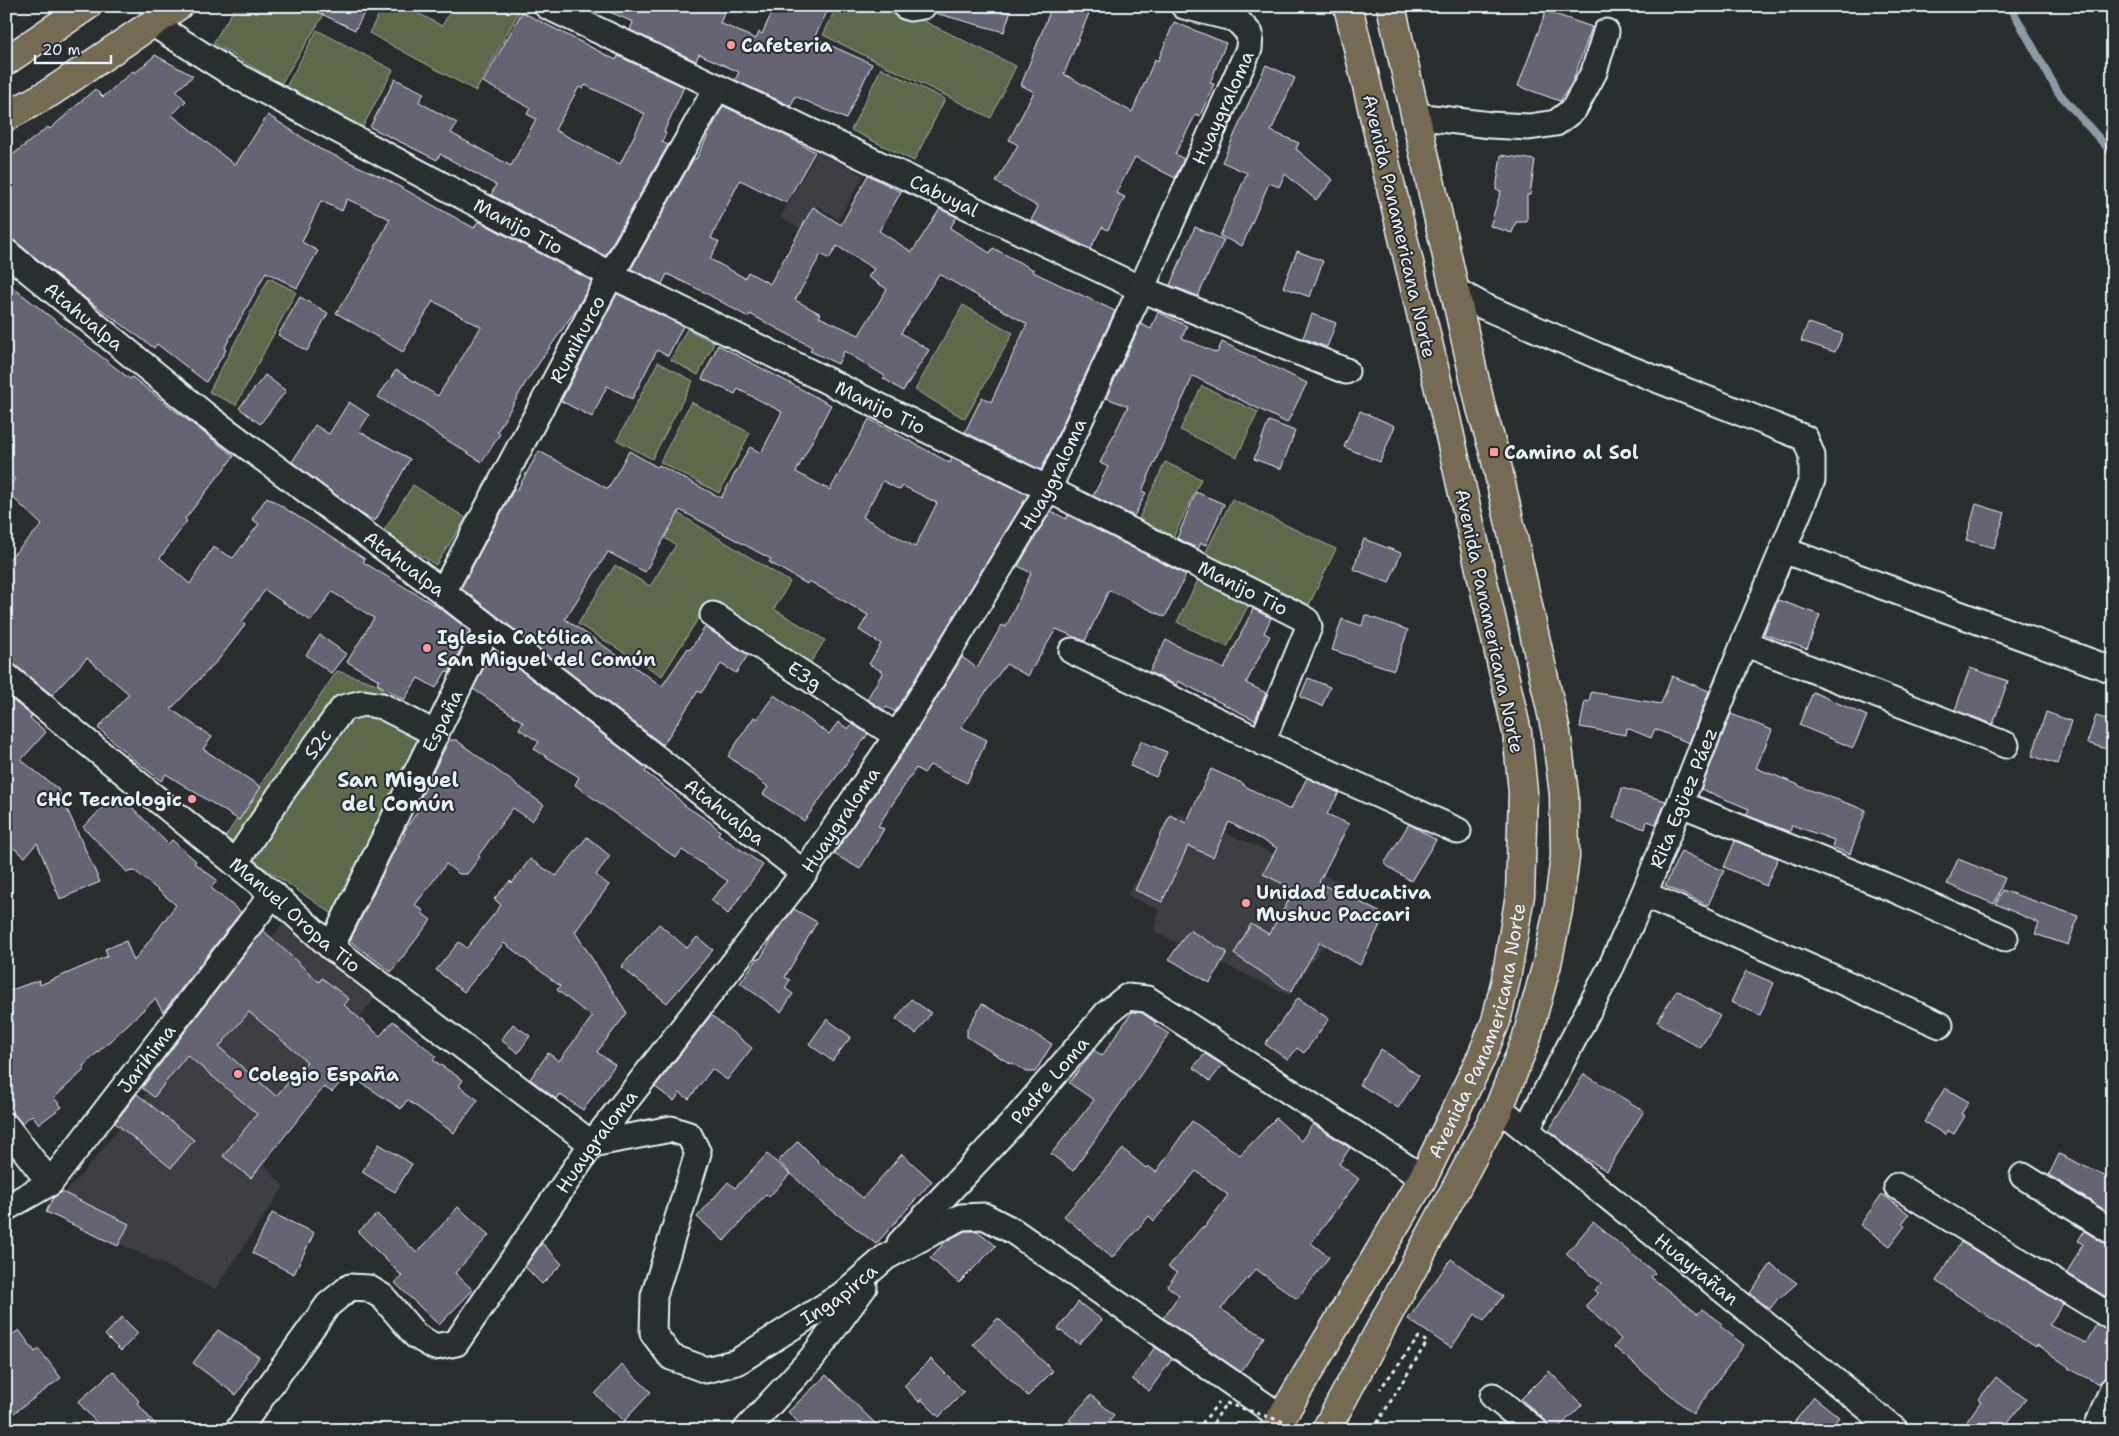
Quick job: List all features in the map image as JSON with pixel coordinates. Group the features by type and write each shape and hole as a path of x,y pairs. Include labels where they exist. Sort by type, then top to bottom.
{"highway":[{"path":"6,60 87,6"},
{"path":"6,117 51,92 178,6"},
{"name":"Avenida Panamericana Norte","path":"1278,1423 1423,1178 1482,1058 1496,1021 1506,979 1520,895 1523,792 1517,732 1447,424 1348,6"},
{"name":"Avenida Panamericana Norte","path":"1326,1430 1499,1108 1526,1040 1547,964 1565,857 1564,794 1556,732 1494,452 1481,408 1391,6"}],"street":[{"name":"Cabuyal","path":"547,6 1141,289 1346,371"},
{"path":"905,6 910,8 923,6"},
{"name":"Huaygraloma","path":"238,1430 328,1305 350,1287 368,1288 384,1297 416,1336 435,1347 456,1343 592,1144 804,873 897,736 1048,489 1141,289 1249,48 1250,34 1236,19 1184,6"},
{"name":"Manijo Tio","path":"152,23 231,73 611,276 1048,489 1307,622 1309,627 1262,742"},
{"path":"1416,116 1490,125 1529,127 1556,123 1574,109 1594,72 1606,32"},
{"name":"Rumihurco","path":"443,592 611,276 717,88"},
{"name":"Atahualpa","path":"6,252 205,415 443,592 804,873"},
{"name":"Rita Egüez Páez","path":"1454,290 1483,306 1589,352 1805,438 1812,456 1812,480 1744,642 1644,894 1611,967 1526,1130"},
{"path":"1784,550 2113,670"},
{"name":"E3g","path":"713,615 897,736"},
{"name":"España","path":"331,947 488,627"},
{"path":"1744,642 2006,745"},
{"path":"1072,651 1262,742 1458,831"},
{"name":"Manuel Oropa Tio","path":"6,676 273,894 331,947 592,1144"},
{"name":"S2c","path":"235,863 280,795 343,708 363,703 382,706 436,734"},
{"path":"1681,804 1898,891 2005,938"},
{"name":"Jarihima","path":"6,1208 50,1183 273,894"},
{"path":"1644,894 1940,1025"},
{"name":"Padre Loma","path":"746,1430 812,1358 886,1257 1011,1125 1107,1013 1127,997 1147,999 1423,1178"},
{"name":"Huayrañan","path":"1499,1108 1895,1430"},
{"path":"6,1126 50,1183"},
{"name":"Ingapirca","path":"592,1144 672,1129 689,1135 698,1154 654,1296 653,1333 671,1357 706,1370 737,1362 842,1295 886,1257 961,1217 984,1216 1012,1231 1278,1423"},
{"path":"2023,1176 2113,1232"},
{"path":"1897,1186 2113,1318"},
{"path":"2096,1430 2113,1388"},
{"path":"1493,1396 1535,1430"}],"path":[{"path":"1372,1430 1427,1342 1419,1337 1379,1391"},
{"path":"1198,1430 1220,1401"},
{"path":"1210,1430 1226,1403 1308,1430"}],"shaded area":[{"path":"819,150 864,176 838,219 817,206 803,230 780,217"},
{"name":"Unidad Educativa Mushuc Paccari","path":"1179,813 1364,892 1353,895 1333,931 1289,995 1154,932 1159,910 1127,895"},
{"name":"Colegio España","path":"287,918 375,998 251,1149 284,1187 215,1289 49,1210 82,1174"}],"green space":[{"path":"236,6 318,6 326,11 281,84 213,43"},
{"path":"383,6 405,6 442,26 453,6 508,6 519,12 476,91 369,33"},
{"path":"837,6 893,6 1016,66 991,118 823,35"},
{"path":"317,30 393,70 362,128 286,87"},
{"path":"881,68 945,99 914,161 851,130"},
{"path":"269,278 296,292 236,405 209,392"},
{"path":"963,305 1013,333 965,419 915,390"},
{"path":"687,329 714,343 698,375 671,360"},
{"path":"658,362 693,381 652,459 617,440"},
{"path":"1202,386 1258,412 1237,457 1180,430"},
{"path":"691,402 750,433 719,493 660,462"},
{"path":"1165,462 1201,479 1171,542 1136,525"},
{"path":"413,485 466,518 436,565 383,532"},
{"path":"650,496 790,582 774,609 825,640 807,668 706,606 662,676 578,624 615,565 650,586 676,545 635,520"},
{"path":"1232,499 1336,549 1309,605 1205,554"},
{"path":"1199,578 1249,604 1227,647 1177,622"},
{"path":"337,671 377,684 429,732 337,917 223,840"}],"building":[{"path":"305,6 368,6 355,30"},
{"path":"596,6 727,6 720,23 756,39 759,32 762,34 775,6 830,6 814,38 872,64 846,119 795,96 791,106 735,80 739,72 699,54 696,61 630,30 633,22"},
{"path":"937,6 987,6 1010,13 1004,32 935,13"},
{"path":"1052,6 1092,6 1064,74 1132,112 1155,59 1158,61 1174,22 1226,43 1210,83 1214,84 1200,116 1196,114 1175,154 1184,159 1175,178 1135,157 1116,193 1125,197 1108,230 1102,227 1090,249 1031,220 1038,207 996,182 1018,145 1009,140 1034,92 1021,85"},
{"path":"1546,11 1592,27 1572,83 1560,101 1518,86"},
{"path":"522,12 616,60 618,56 684,87 664,132 666,133 662,142 668,145 605,256 491,195 496,185 440,154 437,160 370,127 395,79 424,93 419,102 457,123 451,133 511,166 536,119 527,114 530,108 483,82","holes":["585,85 645,114 620,164 555,130 579,87 583,89"]},
{"path":"155,55 193,76 176,91 186,101 172,115 235,165 268,115 320,149 384,178 474,228 478,221 592,281 577,308 526,382 497,432 500,434 482,462 378,397 396,370 438,396 481,327 433,301 403,352 336,313 363,270 390,219 347,199 342,211 321,201 302,242 318,251 297,288 266,272 224,349 226,350 206,382 157,344 154,348 88,300 15,241 6,238 6,160 48,127 50,129 95,89 103,97"},
{"path":"1266,65 1295,78 1271,131 1299,143 1296,149 1333,180 1316,200 1285,174 1279,187 1269,183 1242,246 1220,236 1247,173 1222,162"},
{"path":"723,106 779,132 815,152 786,203 740,180 711,238 719,242 710,259 745,278 748,272 770,284 813,207 841,225 868,175 901,192 879,231 912,252 940,209 957,217 950,228 990,253 993,248 1034,270 1033,272 1115,311 1041,470 965,432 982,397 991,402 1027,324 939,274 901,333 929,350 903,391 883,378 885,376 844,351 838,364 810,351 812,347 750,314 748,317 667,274 662,284 631,269 694,158 696,159","holes":["837,246 874,269 868,277 887,289 859,335 819,317 821,314 795,300 821,254 829,259"]},
{"path":"1501,155 1535,160 1530,195 1527,195 1527,222 1516,222 1512,233 1490,226 1501,191 1496,190"},
{"path":"1195,227 1224,240 1198,296 1170,285"},
{"path":"1297,251 1323,261 1310,297 1283,287"},
{"path":"6,282 130,379 132,377 234,456 185,519 187,521 160,558 190,584 213,547 233,558 259,524 252,519 267,497 365,559 363,562 441,609 470,631 449,673 446,671 436,688 418,678 404,700 377,684 379,680 347,662 374,618 332,592 311,621 265,590 242,622 245,625 219,659 171,709 212,737 203,749 261,787 239,820 166,774 161,781 98,728 129,694 87,658 52,695 15,665 6,662 6,562 42,525 6,491 15,479 6,472"},
{"path":"617,294 683,326 668,356 657,350 632,399 607,386 592,417 561,401"},
{"path":"300,297 328,313 307,351 278,335"},
{"path":"1158,312 1187,326 1182,338 1217,353 1222,342 1307,383 1287,423 1193,376 1142,491 1146,493 1134,516 1093,496 1108,467 1100,463 1128,406 1106,398 1141,324 1151,329"},
{"path":"1312,314 1336,323 1327,347 1303,338"},
{"path":"1808,323 1843,334 1835,352 1801,341"},
{"path":"718,345 831,405 796,472 830,490 869,419 950,463 952,458 1028,495 895,712 887,707 884,710 867,699 883,672 869,664 881,644 859,630 868,615 809,581 807,584 769,562 771,559 680,510 645,572 608,552 565,619 662,686 705,627 748,655 736,673 721,664 701,693 698,691 663,745 461,588 514,489 517,490 539,451 608,489 629,451 657,467 659,465 721,498 750,447 761,453 782,412 738,389 735,394 702,379","holes":["883,481 900,490 903,486 937,503 915,547 863,517"]},
{"path":"265,375 286,391 260,424 239,408"},
{"path":"349,402 369,415 359,431 410,459 375,521 360,513 292,462 315,425 329,434"},
{"path":"1360,411 1395,426 1380,462 1344,447"},
{"path":"1269,421 1295,431 1281,469 1254,459"},
{"path":"1196,492 1224,504 1206,545 1201,543 1198,549 1177,538"},
{"path":"1976,504 2005,513 1994,548 1966,540"},
{"path":"1051,511 1066,519 1068,515 1186,575 1165,617 1109,590 1085,641 1056,629 1028,676 1006,664 961,727 987,740 967,783 930,765 924,773 916,768 878,826 884,829 860,869 834,854 909,744 962,657 977,668 1002,625 1006,627 1031,573 1018,566"},
{"path":"1364,539 1401,553 1389,583 1353,569"},
{"path":"1778,600 1820,615 1807,649 1764,634"},
{"path":"1253,609 1271,618 1264,633 1270,636 1246,683 1266,693 1255,720 1178,681 1176,685 1149,672 1166,640 1224,669"},
{"path":"1365,615 1408,630 1394,670 1332,650 1342,619 1362,626"},
{"path":"320,635 346,654 331,673 306,655"},
{"path":"493,649 647,769 645,772 675,795 684,805 720,831 718,834 763,865 728,914 711,900 728,881 682,850 676,858 575,785 579,777 534,749 539,742 519,729 523,722 473,689"},
{"path":"1970,668 2008,681 1993,724 1955,710"},
{"path":"1672,676 1709,691 1689,743 1655,729 1651,738 1627,728 1626,735 1580,727 1585,701 1589,702 1591,692 1661,704"},
{"path":"1308,678 1330,687 1322,706 1300,697"},
{"path":"1813,692 1867,716 1853,748 1799,725"},
{"path":"6,695 32,716 30,718 46,732 21,760 58,789 100,882 60,899 37,843 25,857 6,842"},
{"path":"774,695 829,734 838,722 848,729 852,724 868,734 804,821 763,794 768,787 728,756 754,717 757,719"},
{"path":"2046,712 2071,721 2057,764 2032,756"},
{"path":"1731,714 1772,730 1756,768 1866,810 1850,854 1832,847 1834,840 1792,825 1790,832 1746,815 1749,809 1701,789"},
{"path":"2096,716 2113,721 2113,751 2087,743"},
{"path":"449,740 456,740 544,805 532,821 513,808 467,874 459,874 446,864 415,905 424,911 422,913 431,920 391,972 350,941 395,849 405,834 403,833 419,809 416,807"},
{"path":"1141,741 1167,752 1156,777 1130,766"},
{"path":"1211,769 1244,784 1290,810 1307,778 1339,793 1327,814 1349,824 1319,882 1352,901 1354,899 1385,915 1360,965 1320,942 1291,992 1234,954 1251,924 1269,934 1295,890 1263,874 1277,848 1229,822 1213,857 1188,846 1162,902 1135,890 1170,815 1186,823"},
{"path":"1622,788 1666,801 1656,824 1647,821 1645,829 1613,818"},
{"path":"118,793 168,844 172,840 196,861 194,863 217,880 211,888 241,912 163,1012 155,999 83,1066 85,1069 54,1098 62,1107 39,1124 32,1115 22,1123 12,1113 6,1112 6,992 39,980 40,985 108,956 105,949 126,941 134,961 176,905 135,871 127,872 83,827"},
{"path":"1409,824 1436,840 1411,881 1384,864"},
{"path":"587,837 610,856 596,875 609,885 575,932 627,1013 597,1052 615,1065 583,1110 559,1094 556,1099 530,1079 548,1053 559,1061 592,1017 557,990 560,986 504,943 464,992 436,970 459,942 467,948 501,905 494,899 510,881 512,883 530,859 556,876"},
{"path":"1735,841 1778,858 1766,886 1724,867"},
{"path":"1681,851 1724,871 1708,905 1665,886"},
{"path":"1958,859 2005,878 1994,904 1947,884"},
{"path":"2002,890 2078,916 2068,945 2035,934 2039,923 1996,904"},
{"path":"794,909 817,922 785,977 790,980 785,988 793,994 781,1012 740,983 758,958 760,959 776,932"},
{"path":"659,924 687,948 697,937 713,950 667,1003 621,967"},
{"path":"263,930 319,982 322,978 349,999 344,1005 380,1036 393,1021 436,1056 433,1060 463,1080 459,1086 478,1100 454,1133 407,1100 401,1109 348,1074 332,1092 324,1087 251,1178 223,1156 257,1114 187,1055 154,1097 142,1088","holes":["249,1012 307,1062 276,1096 219,1047"]},
{"path":"1189,930 1227,952 1210,983 1169,959"},
{"path":"1746,971 1774,983 1760,1015 1731,1002"},
{"path":"1677,990 1720,1016 1700,1048 1657,1022"},
{"path":"1298,998 1329,1019 1304,1053 1297,1048 1288,1060 1265,1044"},
{"path":"911,999 931,1013 916,1034 896,1019"},
{"path":"982,1004 1052,1044 1035,1072 1027,1072 1011,1064 967,1037 967,1029"},
{"path":"1132,1012 1142,1013 1169,1034 1073,1171 1051,1154 1094,1100 1069,1083 1094,1050 1102,1056"},
{"path":"711,1015 752,1048 727,1080 712,1069 689,1099 680,1093 674,1101 655,1087"},
{"path":"827,1019 851,1037 832,1061 809,1044"},
{"path":"513,1024 530,1036 518,1053 501,1040"},
{"path":"1381,1049 1419,1076 1398,1108 1359,1084"},
{"path":"1205,1054 1223,1065 1210,1081 1193,1067"},
{"path":"1584,1074 1644,1111 1607,1171 1577,1153 1549,1130"},
{"path":"1945,1088 1969,1102 1961,1114 1965,1116 1954,1134 1947,1130 1946,1135 1924,1122"},
{"path":"137,1094 194,1140 171,1168 115,1123"},
{"path":"1276,1118 1301,1141 1313,1124 1350,1148 1339,1164 1359,1179 1311,1243 1329,1257 1297,1299 1256,1269 1221,1309 1264,1337 1241,1372 1163,1318 1179,1295 1167,1286 1177,1273 1168,1267 1202,1227 1204,1228 1228,1195 1196,1171 1154,1221 1149,1216 1112,1258 1064,1216 1123,1149 1146,1168 1148,1166 1156,1172 1192,1121 1240,1155"},
{"path":"798,1141 822,1165 863,1198 902,1154 932,1181 876,1244 815,1197 778,1161"},
{"path":"379,1144 412,1164 395,1192 362,1172"},
{"path":"767,1154 790,1174 769,1197 766,1194 724,1241 697,1217 728,1182 735,1188"},
{"path":"2059,1154 2113,1180 2113,1215 2049,1175"},
{"path":"62,1192 129,1224 118,1246 46,1212 53,1198"},
{"path":"1882,1194 1909,1214 1902,1224 1905,1226 1890,1246 1860,1225"},
{"path":"458,1207 489,1235 455,1273 473,1290 439,1325 395,1283 402,1276 358,1232 377,1214 417,1253"},
{"path":"272,1213 314,1233 294,1274 252,1253"},
{"path":"1593,1222 1655,1273 1651,1277 1698,1314 1702,1309 1722,1324 1720,1326 1744,1345 1693,1414 1614,1347 1621,1339 1585,1306 1598,1293 1595,1291 1601,1283 1566,1254"},
{"path":"965,1231 978,1231 996,1246 959,1283 930,1258 946,1241"},
{"path":"2084,1231 2105,1244 2113,1246 2113,1301 2067,1273 2083,1244 2078,1241"},
{"path":"1961,1242 2063,1304 2049,1325 2086,1343 2096,1324 2113,1332 2113,1370 2111,1374 2104,1377 2099,1384 2068,1368 2037,1345 2036,1347 2007,1329 1936,1281"},
{"path":"542,1243 562,1264 542,1284 525,1267"},
{"path":"1451,1259 1503,1296 1484,1321 1475,1314 1451,1348 1408,1319"},
{"path":"1771,1264 1797,1283 1779,1297 1770,1309 1750,1293"},
{"path":"1078,1302 1102,1320 1079,1344 1058,1329"},
{"path":"122,1317 138,1333 121,1351 105,1335"},
{"path":"998,1318 1053,1371 1028,1396 973,1344"},
{"path":"19,1330 35,1352 39,1349 61,1378 6,1419 6,1339"},
{"path":"218,1330 259,1357 236,1395 193,1363"},
{"path":"1155,1347 1172,1359 1149,1391 1132,1379"},
{"path":"931,1359 964,1392 939,1417 921,1399 919,1402 904,1386"},
{"path":"622,1365 651,1392 624,1421 595,1394"},
{"path":"113,1371 139,1401 137,1403 160,1430 103,1430 78,1402"},
{"path":"1549,1371 1582,1405 1556,1430 1551,1430 1544,1419 1521,1399"},
{"path":"826,1375 882,1430 806,1430 788,1412"},
{"path":"1996,1377 2026,1399 2002,1430 1961,1430 1981,1401 1979,1399"},
{"path":"1091,1395 1114,1415 1101,1430 1080,1430 1069,1420"},
{"path":"1814,1397 1839,1417 1829,1430 1788,1430"}],"waterway":[{"path":"2010,6 2058,92 2113,154"}],"place":[{"name":"Cafeteria","path":"731,45"},
{"name":"Camino al Sol","path":"1494,452"},
{"name":"Iglesia Católica San Miguel del Común","path":"427,648"},
{"name":"CHC Tecnologic","path":"192,799"},
{"name":"Unidad Educativa Mushuc Paccari","path":"1246,903"},
{"name":"Colegio España","path":"238,1074"}],"district":[{"name":"San Miguel del Común","path":"398,792"}]}
